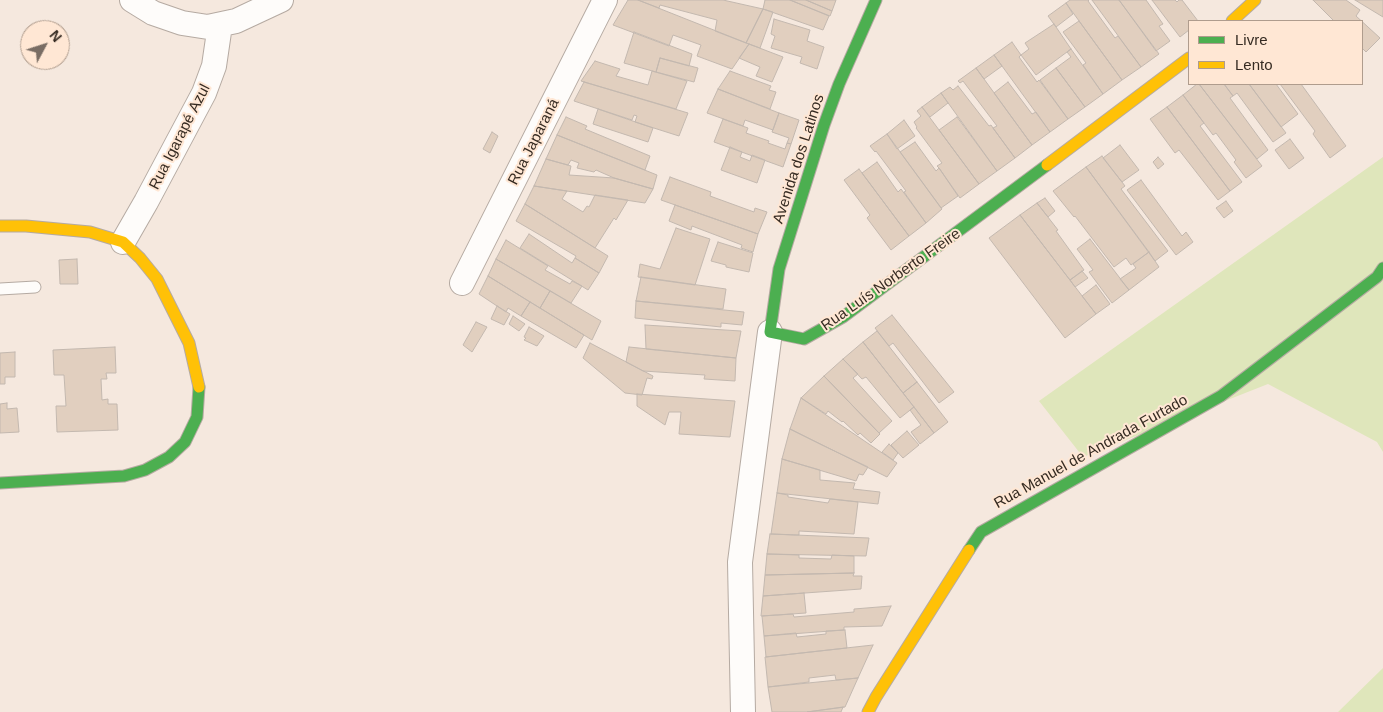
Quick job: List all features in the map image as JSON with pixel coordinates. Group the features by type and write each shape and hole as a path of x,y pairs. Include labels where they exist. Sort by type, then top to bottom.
{"street":[{"path":"132,0 153,13 182,23 208,28 236,22 281,0"},
{"name":"Rua Japaraná","path":"462,283 606,0"},
{"name":"Avenida dos Latinos","path":"770,332 779,269 818,143 839,84 876,0"},
{"path":"1233,20 1255,0"},
{"name":"Rua Igarapé Azul","path":"123,242 204,93 214,66 220,25"},
{"name":"Rua Luís Norberto Freire","path":"770,332 804,340 843,317 1188,59"},
{"path":"0,226 26,226 90,232 123,242 140,258 157,279 189,343 199,389 197,417 185,442 169,457 145,470 124,476 0,483"},
{"name":"Rua Manuel de Andrada Furtado","path":"868,712 980,532 1221,396 1377,278 1383,268"},
{"path":"743,712 740,562 770,332"}],"lane":[{"path":"0,289 35,287"}],"green space":[{"path":"1383,157 1383,452 1377,442 1268,384 1083,457 1039,401"},
{"path":"1383,668 1383,712 1338,712"}],"building":[{"path":"628,0 638,0 749,44 732,69 697,56 701,45 673,35 669,46 613,25"},
{"path":"638,0 723,0 763,9 746,43 715,31 717,20 660,5 659,8"},
{"path":"765,0 790,0 829,16 823,30 763,9"},
{"path":"790,0 806,0 832,11 830,16"},
{"path":"806,0 836,0 832,11"},
{"path":"1070,0 1089,0 1115,38 1118,36 1141,67 1122,80 1066,3"},
{"path":"1092,0 1119,0 1159,54 1141,67"},
{"path":"1119,0 1146,0 1163,24 1159,26 1170,41 1156,51"},
{"path":"1152,0 1175,0 1177,2 1182,0 1197,20 1188,20 1188,31 1180,37"},
{"path":"1313,0 1346,0 1360,10 1356,16 1360,20 1333,20"},
{"path":"1355,0 1383,0 1383,17"},
{"path":"1066,3 1073,14 1056,27 1048,16"},
{"path":"763,9 773,12 760,48 746,43"},
{"path":"774,19 810,30 807,41 824,47 817,69 800,63 802,57 771,48 775,36 771,34"},
{"path":"1079,21 1122,80 1103,94 1083,65 1086,63 1063,32"},
{"path":"1363,22 1380,38 1366,52 1363,49"},
{"path":"1054,24 1071,49 1036,75 1021,55 1029,49 1025,43"},
{"path":"634,32 692,54 689,66 660,58 656,72 624,63"},
{"path":"1012,42 1021,55 1019,57 1037,82 1039,80 1068,119 1050,132 994,55"},
{"path":"749,44 783,57 772,82 756,76 760,67 739,58"},
{"path":"1071,49 1103,94 1085,107 1056,68 1071,57 1067,52"},
{"path":"994,55 1002,66 984,79 976,68"},
{"path":"660,58 698,68 694,82 656,72"},
{"path":"595,61 620,69 616,76 648,85 652,71 687,81 676,109 581,81"},
{"path":"976,68 1032,145 1015,158 993,128 997,126 963,81 960,83 958,81"},
{"path":"1056,68 1085,107 1068,119 1040,80"},
{"path":"730,71 771,86 769,90 776,92 770,109 718,89"},
{"path":"584,82 688,113 679,136 635,122 637,116 634,115 632,120 574,101"},
{"path":"1008,82 1032,114 1036,112 1050,132 1032,145 994,93"},
{"path":"1196,85 1200,85 1262,166 1246,178 1234,162 1236,160 1216,133 1213,135 1183,95"},
{"path":"1200,85 1225,85 1233,96 1230,98 1268,150 1257,159"},
{"path":"1225,85 1250,85 1286,133 1273,142 1237,93 1233,96"},
{"path":"1250,85 1277,85 1298,114 1281,127"},
{"path":"1281,85 1302,85 1346,146 1330,158 1313,134 1315,131"},
{"path":"958,86 989,126 991,125 1015,158 997,171 941,93 950,87 953,90"},
{"path":"718,89 779,113 773,130 745,120 743,126 707,113"},
{"path":"941,93 948,103 930,117 922,107"},
{"path":"1183,95 1204,123 1200,126 1242,182 1230,191 1167,107"},
{"path":"922,107 979,184 960,198 937,166 942,163 916,128 914,122 921,116 917,111"},
{"path":"1167,107 1230,191 1218,200 1179,150 1175,153 1150,119"},
{"path":"598,109 653,128 648,142 593,124"},
{"path":"779,113 799,120 791,144 787,143 789,138 772,132"},
{"path":"566,117 587,126 585,129 650,156 645,170 557,135"},
{"path":"957,117 997,171 979,184 939,130"},
{"path":"723,119 748,128 746,133 769,141 768,143 785,149 787,143 791,144 783,167 714,142"},
{"path":"904,120 915,136 897,149 887,134"},
{"path":"492,132 498,136 490,153 483,149"},
{"path":"887,134 942,209 926,223 904,192 906,191 876,151 870,146"},
{"path":"557,135 657,175 653,189 614,178 596,170 594,172 577,168 579,163 571,160 568,165 546,159"},
{"path":"1290,139 1304,158 1289,169 1275,150"},
{"path":"915,142 936,171 939,168 958,196 941,208 900,152"},
{"path":"1120,145 1139,170 1122,182 1103,158"},
{"path":"730,147 742,152 740,157 750,161 752,155 765,160 757,183 721,170"},
{"path":"1102,156 1125,186 1121,189 1168,251 1155,261 1086,167"},
{"path":"1158,157 1164,164 1158,169 1153,162"},
{"path":"546,159 571,166 569,175 614,178 653,189 645,203 534,186"},
{"path":"877,162 898,192 901,189 926,223 909,236 862,173"},
{"path":"1086,167 1149,252 1131,265 1126,258 1114,267 1075,216 1053,191"},
{"path":"859,169 909,236 891,250 867,218 870,215 844,180"},
{"path":"670,177 711,192 710,196 754,212 755,208 767,212 758,234 661,200"},
{"path":"1141,180 1182,236 1186,232 1193,242 1176,255 1127,190"},
{"path":"534,186 567,191 562,199 583,212 587,206 589,207 595,195 628,200 595,248 525,204"},
{"path":"1045,198 1055,211 1048,217 1037,203"},
{"path":"1226,201 1233,211 1224,218 1216,208"},
{"path":"1037,203 1058,230 1056,231 1084,270 1070,280 1020,215"},
{"path":"525,204 608,256 599,273 575,258 576,256 516,221"},
{"path":"675,205 758,234 753,252 741,248 742,245 692,226 691,230 669,221"},
{"path":"1020,215 1096,314 1065,338 989,238"},
{"path":"676,228 710,239 695,285 638,277 640,264 660,269"},
{"path":"529,234 572,263 575,258 599,273 588,290 520,248"},
{"path":"1090,239 1129,290 1112,303 1089,272 1093,270 1077,249"},
{"path":"506,240 548,266 545,270 570,284 572,281 582,286 571,303 496,259"},
{"path":"718,242 753,253 749,272 726,267 726,265 711,261"},
{"path":"1149,252 1159,267 1129,290 1120,279 1136,268 1133,264"},
{"path":"77,259 78,284 60,284 59,260"},
{"path":"496,259 550,291 540,308 488,276"},
{"path":"1082,271 1088,278 1075,287 1070,280"},
{"path":"488,276 530,302 521,316 508,308 506,312 479,294"},
{"path":"641,277 726,289 723,309 636,301"},
{"path":"1096,285 1110,304 1096,314 1082,296"},
{"path":"550,291 601,321 592,340 540,308"},
{"path":"636,301 744,312 742,325 721,323 721,327 635,318"},
{"path":"530,302 584,335 576,348 521,316"},
{"path":"497,306 510,314 504,325 491,319"},
{"path":"892,315 954,392 939,403 893,343 889,346 875,328"},
{"path":"513,316 525,324 519,331 509,324"},
{"path":"476,322 487,327 472,352 463,345"},
{"path":"645,325 741,331 736,358 646,349"},
{"path":"529,327 544,336 537,346 524,340"},
{"path":"877,331 917,382 903,393 863,342"},
{"path":"863,342 914,407 900,418 866,377 862,379 843,359"},
{"path":"590,343 653,376 652,379 647,378 642,395 625,393 583,358"},
{"path":"115,347 116,373 106,373 107,379 101,379 102,400 108,399 108,404 117,404 118,430 57,432 56,406 66,406 64,375 54,375 53,350"},
{"path":"629,347 736,358 735,381 704,379 705,375 643,371 626,362"},
{"path":"15,352 15,377 5,377 5,384 0,384 0,353"},
{"path":"843,359 858,374 853,378 892,421 879,433 824,376"},
{"path":"824,376 880,434 871,443 828,411 826,414 801,398"},
{"path":"917,382 948,422 934,433 903,393"},
{"path":"637,394 735,401 730,437 679,434 681,412 669,412 665,425 637,406"},
{"path":"801,398 897,463 887,477 790,429"},
{"path":"7,403 7,409 17,408 19,432 0,433 0,404"},
{"path":"914,407 934,433 920,444 911,432 921,425 910,410"},
{"path":"790,429 868,467 863,475 859,474 856,481 782,459"},
{"path":"907,431 919,445 903,458 891,445"},
{"path":"889,444 898,453 893,460 882,452"},
{"path":"782,459 820,470 820,480 855,483 853,489 880,492 878,504 777,493"},
{"path":"777,493 788,495 788,497 828,503 830,499 858,502 854,534 799,531 799,535 771,534"},
{"path":"770,534 869,538 866,556 767,554"},
{"path":"767,554 831,559 832,555 854,556 854,573 765,575"},
{"path":"854,573 853,576 862,576 861,589 763,596 765,575"},
{"path":"804,593 806,613 761,616 763,596"},
{"path":"891,606 882,626 844,627 844,630 764,636 762,616 793,614 794,617 854,612 854,609"},
{"path":"845,630 847,648 766,657 764,636 796,633 797,637 826,634 826,631"},
{"path":"873,645 858,678 836,680 835,675 809,678 809,682 768,687 765,657"},
{"path":"858,678 845,707 807,712 772,712 768,687"},
{"path":"843,707 841,712 807,712"}],"traffic: fast":[{"path":"876,0 839,84 824,125 779,269 770,332 804,339 843,317 1047,165"},
{"path":"969,550 981,532 1221,396 1377,277 1383,268"},
{"path":"0,483 124,476 145,470 169,457 185,442 197,417 199,387"}],"traffic: slow":[{"path":"1233,20 1255,0"},
{"path":"1047,165 1188,59"},
{"path":"0,226 26,226 90,232 123,242 140,258 157,279 189,343 199,387"},
{"path":"868,712 969,550"}]}
